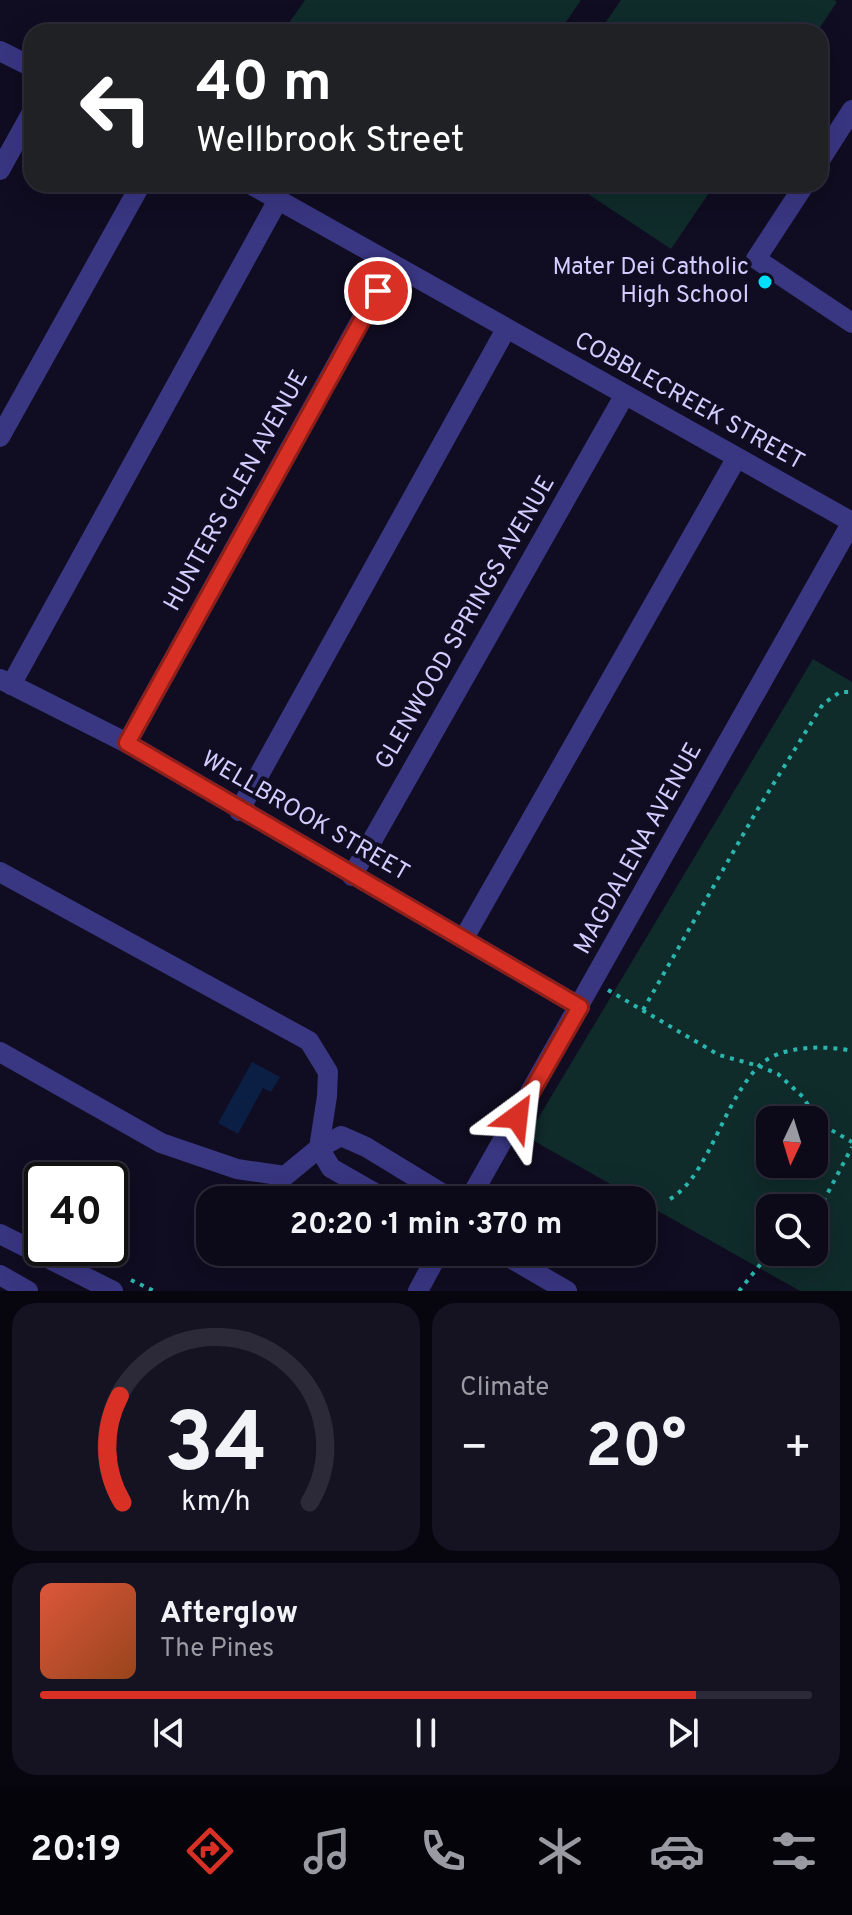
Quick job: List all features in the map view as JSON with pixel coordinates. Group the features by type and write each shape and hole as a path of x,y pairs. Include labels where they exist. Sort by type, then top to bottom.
{"street":[{"path":"0,51 24,63"},
{"path":"828,148 852,110"},
{"path":"0,170 24,126"},
{"path":"0,437 137,192"},
{"name":"COBBLECREEK STREET","path":"264,192 852,522"},
{"path":"800,192 756,259 852,323"},
{"path":"5,682 278,200"},
{"name":"HUNTERS GLEN AVENUE","path":"127,743 392,264"},
{"path":"239,811 506,329"},
{"name":"GLENWOOD SPRINGS AVENUE","path":"352,876 624,396"},
{"path":"464,938 736,459"},
{"name":"MAGDALENA AVENUE","path":"477,1186 852,522"},
{"name":"WELLBROOK STREET","path":"5,682 127,743 580,1007"},
{"path":"0,872 309,1041 328,1072 319,1148 331,1168 362,1186"},
{"path":"0,1052 161,1143 237,1169 285,1176 319,1148 341,1136 366,1147 430,1186"},
{"path":"0,1234 113,1291"},
{"path":"418,1291 431,1266"},
{"path":"524,1266 567,1291"},
{"path":"0,1275 28,1291"}],"path":[{"path":"643,1010 756,812 823,704 840,692 852,692"},
{"path":"594,982 719,1055 778,1074 803,1097 819,1123 852,1145 827,1194"},
{"path":"670,1199 683,1190 701,1165 738,1096 759,1066 772,1057 796,1050 829,1046 852,1051"},
{"path":"739,1291 759,1266"}],"green space":[{"path":"305,0 581,0 564,24 288,24"},
{"path":"621,0 837,2 822,24 604,24"},
{"path":"585,192 710,192 671,249"},
{"path":"813,659 852,682 852,1291 800,1291 656,1210 656,1186 614,1186 527,1137"}],"water":[{"path":"252,1062 280,1077 271,1092 263,1088 238,1134 218,1123"}],"place":[{"name":"Mater Dei Catholic High School","path":"765,282"}],"route":[{"path":"378,291 127,743 580,1007 517,1117"}]}
